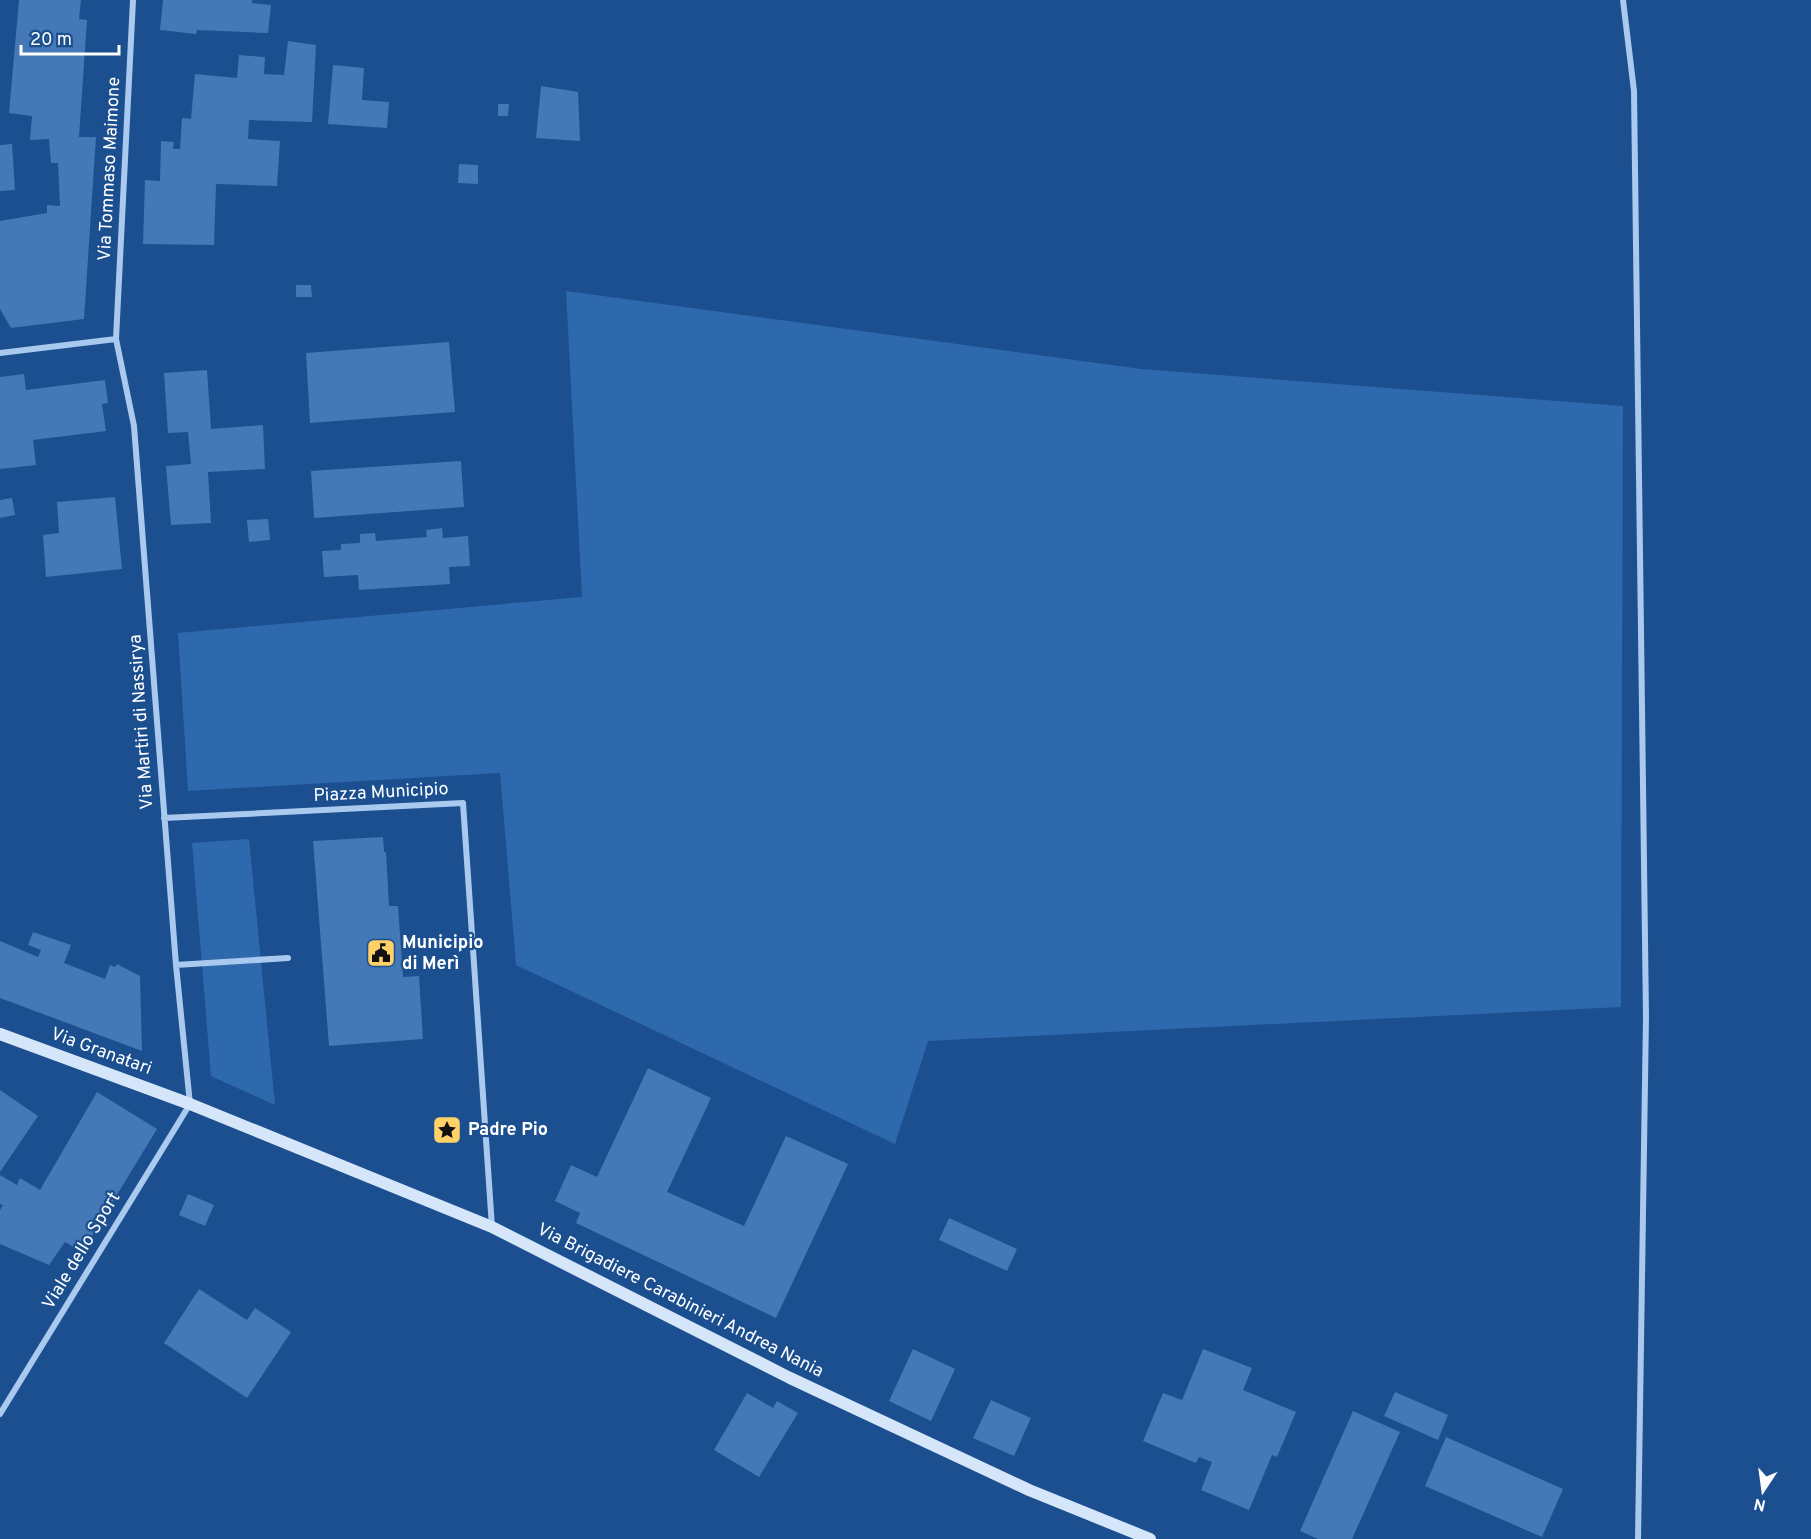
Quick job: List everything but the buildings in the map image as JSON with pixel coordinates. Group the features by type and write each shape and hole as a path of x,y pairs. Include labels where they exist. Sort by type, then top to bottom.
{"street":[{"name":"Via Tommaso Maimone","path":"116,339 134,0"},
{"path":"1623,0 1634,91 1646,1017 1638,1539"},
{"path":"0,353 116,339"},
{"name":"Via Martiri di Nassirya","path":"116,339 134,426 176,965 190,1104"},
{"name":"Piazza Municipio","path":"164,818 464,803 492,1227"},
{"path":"176,965 288,958"},
{"name":"Via Granatari","path":"0,1034 190,1104"},
{"name":"Via Brigadiere Carabinieri Andrea Nania","path":"190,1104 492,1227 790,1378 1029,1490 1150,1539"},
{"name":"Viale dello Sport","path":"0,1414 190,1104"}],"shaded area":[{"path":"566,291 1141,369 1623,406 1621,1007 928,1041 895,1144 516,965 500,773 188,791 178,633 582,597"},
{"path":"249,839 275,1105 211,1076 192,843"}],"place":[{"name":"Municipio di Merì","path":"381,953"},
{"name":"Padre Pio","path":"447,1130"}]}
